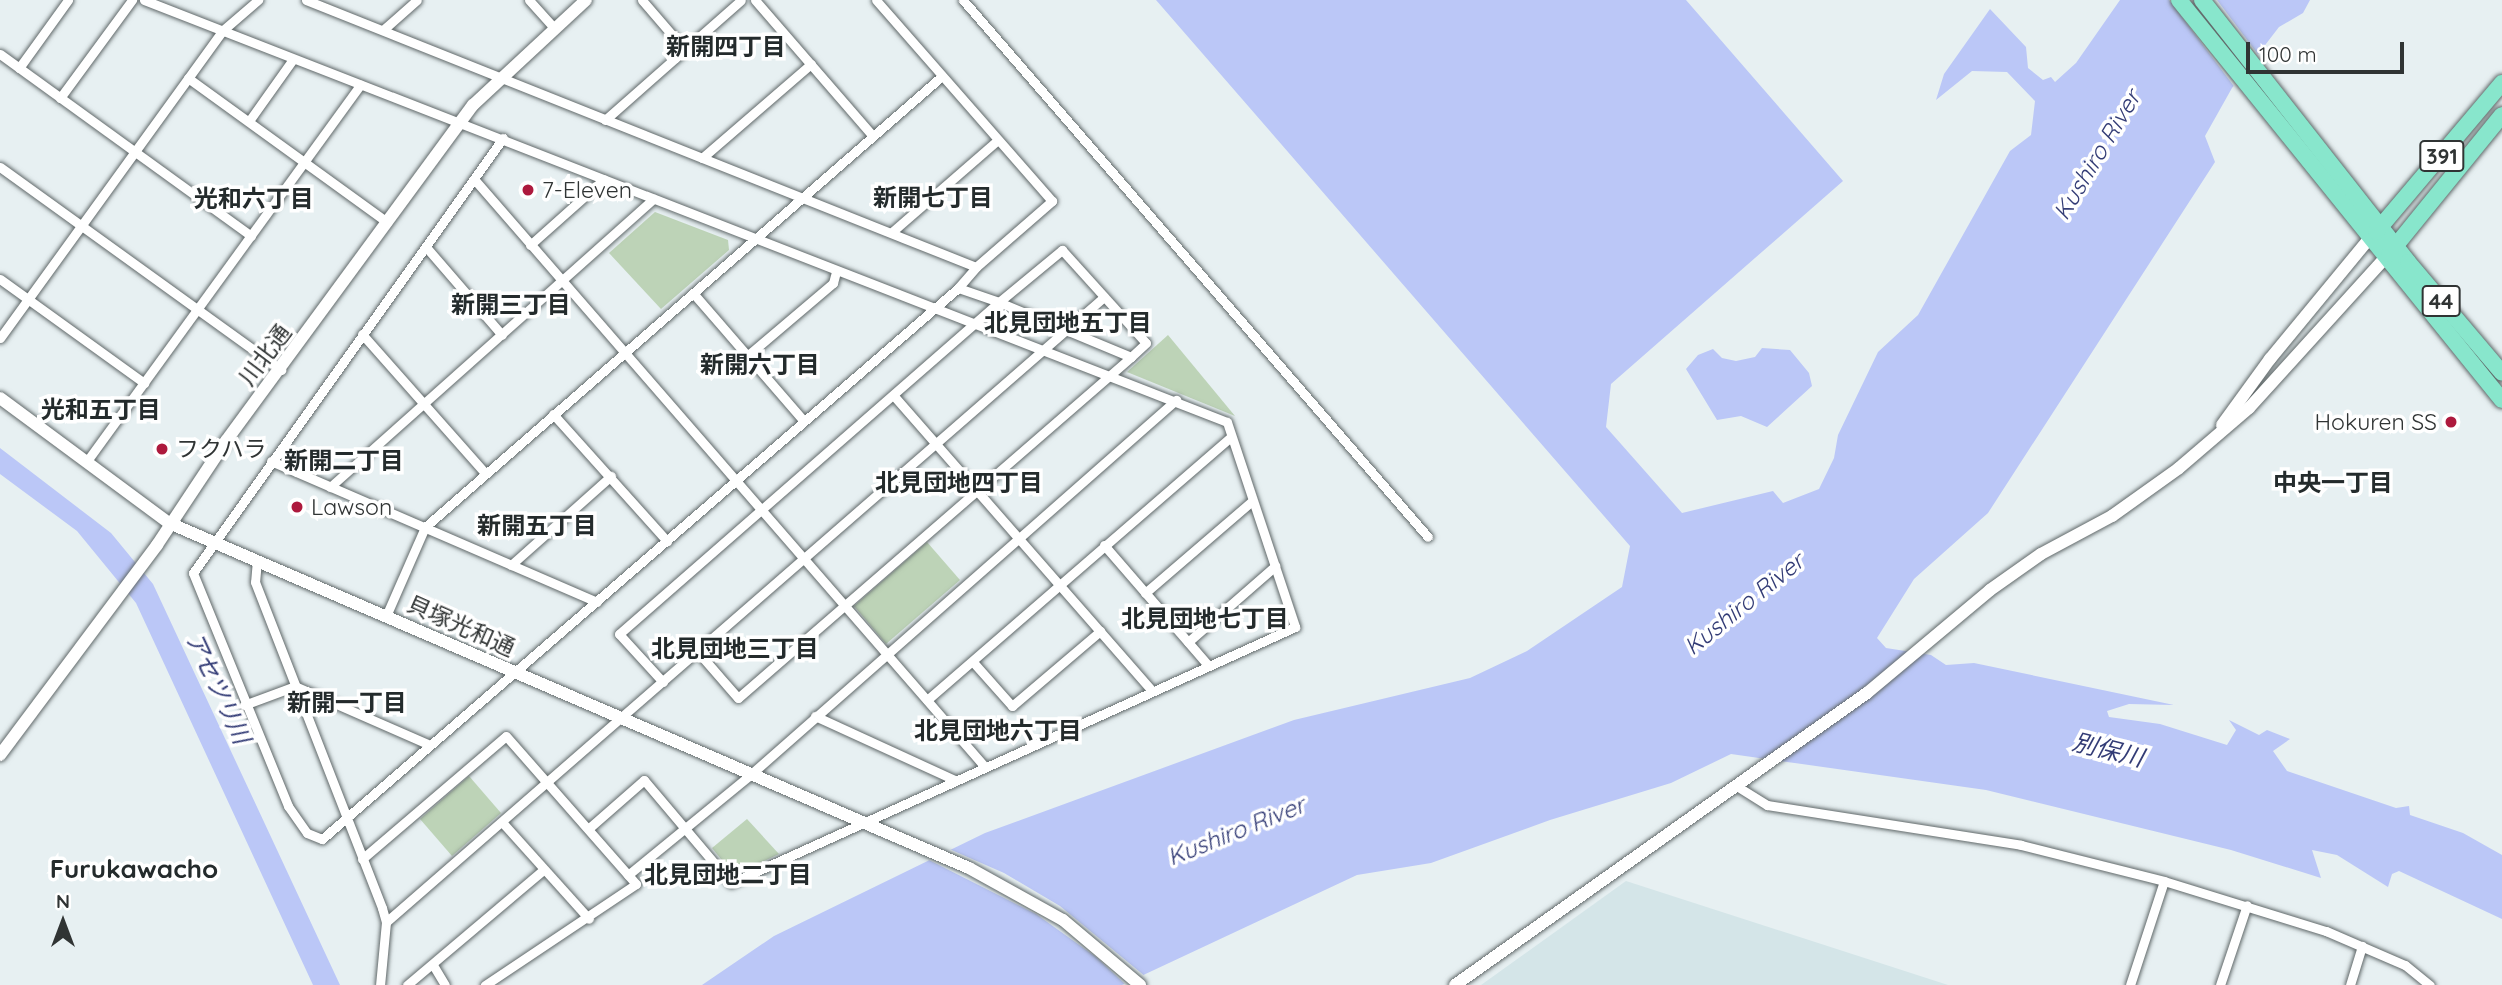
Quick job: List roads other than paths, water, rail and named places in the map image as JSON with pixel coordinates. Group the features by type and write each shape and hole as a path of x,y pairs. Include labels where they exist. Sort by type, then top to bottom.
{"highway":[{"name":"44","path":"2179,0 2257,102 2370,239 2390,252 2502,372"},
{"name":"44","path":"2202,0 2381,227 2390,252 2502,400"},
{"name":"391","path":"2370,239 2502,83"},
{"name":"391","path":"2390,252 2502,114"}],"street":[{"path":"19,68 68,0"},
{"path":"60,98 132,0"},
{"path":"144,0 459,125 503,138 836,272 1046,348 1227,422 1295,627 731,883 644,780 588,829"},
{"path":"0,338 222,31 258,0"},
{"path":"306,0 976,267"},
{"path":"383,30 417,0"},
{"path":"529,0 554,28"},
{"name":"川北通","path":"0,755 157,545 169,523 459,125 499,77 586,0"},
{"path":"642,0 685,50"},
{"path":"605,120 741,0"},
{"path":"755,0 872,135"},
{"path":"503,138 211,541 192,573 244,705 288,806 307,833 322,839 958,288 976,267 1052,201 876,0"},
{"path":"963,0 1428,537"},
{"path":"0,54 251,236"},
{"path":"248,121 293,59"},
{"path":"702,158 811,64"},
{"path":"386,616 425,527 942,76"},
{"path":"188,78 387,222"},
{"path":"87,461 306,163 360,85"},
{"path":"892,232 998,140"},
{"path":"0,167 281,370"},
{"path":"474,179 985,767"},
{"path":"530,245 604,179"},
{"path":"330,487 653,199"},
{"path":"2208,446 2270,359 2370,239"},
{"path":"426,247 502,335"},
{"path":"663,682 619,634 1062,250 1146,344 738,698 698,652"},
{"path":"1455,985 1929,645 2000,582 2041,554 2112,516 2208,446 2249,408 2390,252"},
{"path":"747,356 833,283 836,272"},
{"path":"0,279 144,383"},
{"path":"958,288 999,302 1131,357"},
{"path":"693,293 804,421"},
{"path":"386,922 1104,297"},
{"path":"362,334 485,473"},
{"path":"2488,384 2502,372"},
{"path":"894,396 1152,691"},
{"name":"貝塚光和通","path":"0,398 169,523 929,850 1063,920 1140,985"},
{"path":"628,875 750,775 1176,400"},
{"path":"553,414 667,541"},
{"path":"927,700 1231,437"},
{"path":"271,461 597,602"},
{"path":"511,565 611,476"},
{"path":"1145,593 1252,501"},
{"path":"1104,545 1208,665"},
{"path":"257,560 256,582 386,922 380,985"},
{"path":"1188,642 1275,566"},
{"path":"973,662 1012,706 1100,631"},
{"path":"244,705 295,686 430,745"},
{"path":"815,716 955,780"},
{"path":"362,859 506,736 636,884 589,919 485,985"},
{"path":"1735,786 1767,805 2021,845 2164,881 2247,905 2362,946 2405,965 2430,985"},
{"path":"502,822 589,919"},
{"path":"407,985 543,870"},
{"path":"2130,985 2164,881"},
{"path":"2220,985 2247,905"},
{"path":"2350,985 2362,946"},
{"path":"433,965 445,985"}],"water":[{"path":"1156,0 1686,0 1843,181 1611,384 1606,427 1682,513 1773,491 1783,503 1819,489 1834,458 1838,435 1878,352 1918,315 2010,151 2031,135 2035,101 2007,72 1972,71 1936,100 1944,74 1990,9 2026,47 2028,68 2043,80 2051,77 2055,82 2076,63 2120,0 2310,0 2303,13 2279,27 2232,88 2205,136 2215,162 1988,513 1914,579 1877,638 1886,648 1931,655 1946,665 1974,663 2174,705 2129,704 2107,711 2109,717 2160,724 2227,745 2236,730 2229,720 2259,735 2267,730 2290,739 2273,751 2287,771 2396,808 2409,806 2410,815 2463,833 2502,855 2502,919 2399,871 2392,874 2388,887 2337,855 2312,850 2321,878 2231,850 1986,790 1731,754 1671,783 1550,820 1431,863 1357,875 1122,985 702,985 774,936 985,833 1294,720 1470,678 1527,651 1622,587 1630,546"},
{"path":"1762,348 1790,350 1809,373 1812,386 1767,427 1741,416 1717,420 1686,369 1698,355 1713,349 1722,358 1736,361 1755,357"},
{"path":"0,448 111,533 153,584 340,985 313,985 136,603 77,531 0,474"}],"place":[{"name":"7-Eleven","path":"528,190"},
{"name":"Hokuren SS","path":"2451,422"},
{"name":"フクハラ","path":"162,449"},
{"name":"Lawson","path":"297,507"}],"district":[{"name":"新開四丁目","path":"726,47"},
{"name":"新開七丁目","path":"933,198"},
{"name":"光和六丁目","path":"254,199"},
{"name":"新開三丁目","path":"511,305"},
{"name":"北見団地五丁目","path":"1068,323"},
{"name":"新開六丁目","path":"760,365"},
{"name":"光和五丁目","path":"101,410"},
{"name":"新開二丁目","path":"344,461"},
{"name":"北見団地四丁目","path":"959,483"},
{"name":"中央一丁目","path":"2333,483"},
{"name":"新開五丁目","path":"537,526"},
{"name":"北見団地七丁目","path":"1205,619"},
{"name":"北見団地三丁目","path":"735,649"},
{"name":"新開一丁目","path":"347,703"},
{"name":"北見団地六丁目","path":"998,731"},
{"name":"Furukawacho","path":"134,869"},
{"name":"北見団地二丁目","path":"728,875"}],"water label":[{"name":"Kushiro River","path":"2097,155"},
{"name":"Kushiro River","path":"1744,604"},
{"name":"アセツリ川","path":"218,688"},
{"name":"別保川","path":"2108,750"},
{"name":"Kushiro River","path":"1236,831"}]}
